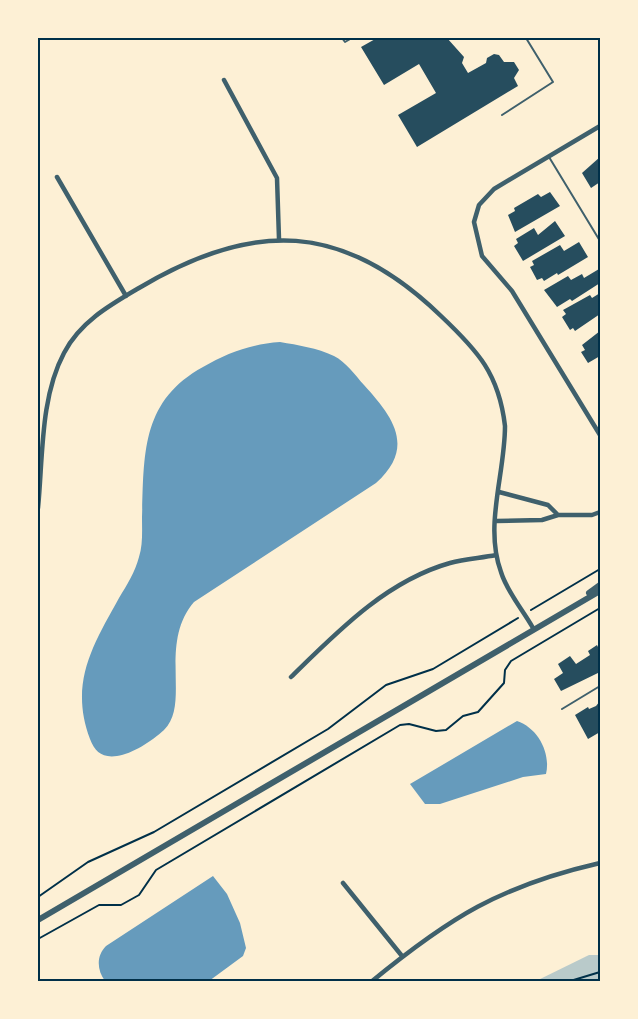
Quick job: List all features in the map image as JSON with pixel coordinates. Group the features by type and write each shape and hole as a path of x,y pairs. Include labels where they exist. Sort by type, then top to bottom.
{"street":[{"path":"224,80 277,178 279,239"},
{"path":"600,126 494,189 479,205 474,222 476,240 482,256 512,291 600,435"},
{"path":"57,177 126,296"},
{"path":"38,508 52,381 65,352 78,333 96,315 176,266 203,254 241,243 279,239 318,243 373,264 409,286 478,352 489,369 503,408 505,445 496,521 496,555 501,575 533,628"},
{"path":"499,492 548,505 558,515"},
{"path":"496,521 542,520 558,515 592,515 600,512"},
{"path":"291,677 366,607 420,574 452,563 496,555"},
{"path":"38,920 533,628 600,585"},
{"path":"566,608 600,591"},
{"path":"371,981 451,920 490,898 555,875 600,864"},
{"path":"343,883 402,956"}],"lane":[{"path":"342,38 345,42 352,38"},
{"path":"502,115 553,82 526,38"},
{"path":"549,157 600,241"},
{"path":"562,709 600,686"}],"path":[{"path":"38,897 88,862 154,832 328,729 386,686 433,669 600,569"},
{"path":"38,939 99,905 121,905 139,895 156,870 400,725 409,724 446,730 463,716 478,712 504,683 505,670 511,661 600,608"},
{"path":"567,981 600,972"}],"shaded area":[{"path":"589,955 600,955 600,981 534,982"}],"water":[{"path":"280,342 321,351 334,356 346,365 384,409 391,421 396,433 395,457 388,470 376,483 194,602 183,618 178,636 175,705 172,719 164,730 135,750 117,756 103,755 92,744 84,719 83,682 93,649 137,563 142,537 146,451 157,413 168,396 183,381 203,367 240,350"},
{"path":"517,721 531,729 541,742 547,758 546,774 523,777 440,804 425,804 410,784"},
{"path":"213,876 227,894 240,923 246,948 243,956 209,981 105,981 100,972 99,963 100,954 106,946"}],"building":[{"path":"377,38 447,38 464,57 462,63 468,73 486,63 487,58 494,54 499,55 504,62 514,62 519,70 514,78 518,86 417,147 398,115 436,93 419,64 384,85 361,47"},
{"path":"600,157 600,182 591,188 582,173"},
{"path":"550,192 560,206 515,232 508,215 515,211 514,208 538,194 541,197"},
{"path":"555,221 565,236 523,261 514,246 518,243 516,239 534,228 538,235"},
{"path":"579,242 588,257 558,275 557,273 544,281 542,278 537,280 530,267 534,265 532,261 560,245 564,251"},
{"path":"599,269 600,283 572,301 570,299 557,307 544,290 568,276 571,280 582,274 584,278"},
{"path":"600,293 600,314 575,331 573,328 570,330 562,317 566,314 563,310 590,295 592,298"},
{"path":"600,331 600,356 588,363 581,352 585,350 582,345"},
{"path":"597,645 600,651 600,672 561,691 554,679 563,673 558,664 570,656 576,664 590,655 588,651"},
{"path":"600,701 600,732 588,739 575,715 588,707 589,709 596,706"}]}
